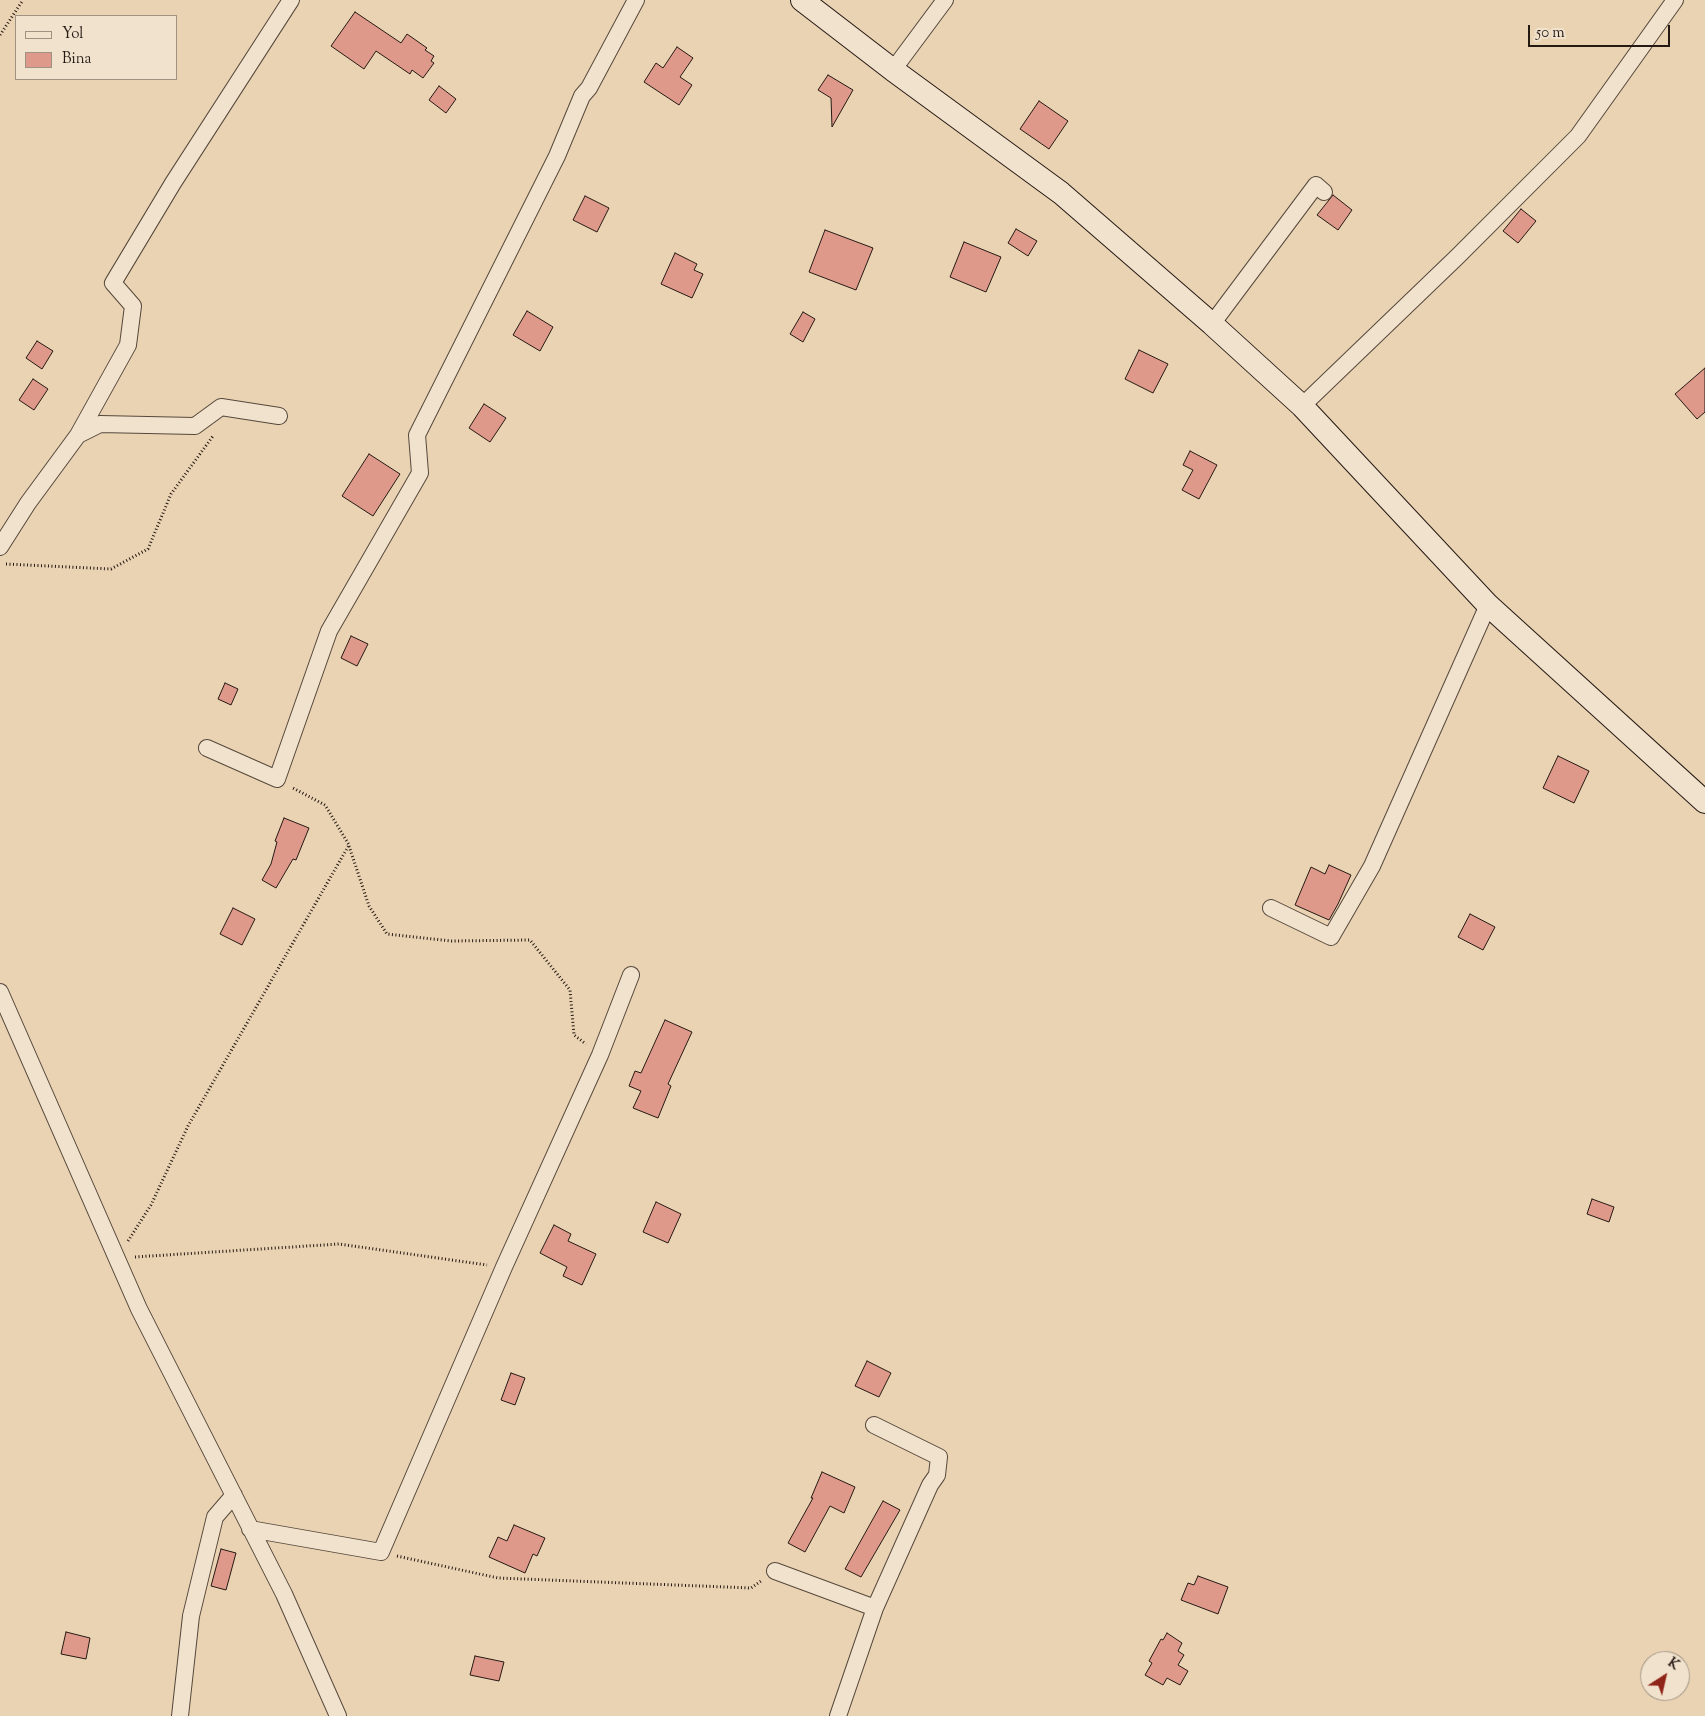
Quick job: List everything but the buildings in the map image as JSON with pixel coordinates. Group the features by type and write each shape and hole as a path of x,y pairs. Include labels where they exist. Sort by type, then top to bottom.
{"main road":[{"path":"802,0 1061,194 1212,324 1302,406 1488,604 1705,802"}],"street":[{"path":"0,547 28,503 78,435 128,345 133,306 113,283 173,183 291,0"},
{"path":"207,748 277,779 329,631 420,473 417,435 556,156 582,96 589,88 636,0"},
{"path":"893,70 945,0"},
{"path":"1302,406 1578,136 1675,0"},
{"path":"1212,324 1316,185 1324,192"},
{"path":"78,435 100,424 196,426 221,407 279,416"},
{"path":"1272,908 1331,937 1372,866 1488,604"},
{"path":"250,1529 381,1552 504,1267 600,1055 631,975"},
{"path":"0,992 139,1309 284,1594 338,1716"},
{"path":"838,1716 874,1608 930,1485 937,1475 940,1457 874,1425"},
{"path":"180,1716 192,1616 215,1517 234,1495"},
{"path":"775,1571 874,1608"}],"path":[{"path":"0,35 23,0"},
{"path":"0,564 111,569 148,549 170,494 212,437 221,407"},
{"path":"277,779 325,805 349,845 369,906 387,934 452,941 530,940 570,990 574,1035 600,1055"},
{"path":"117,1258 151,1205 188,1126 349,845"},
{"path":"117,1258 339,1244 504,1267"},
{"path":"374,1551 498,1578 751,1588 775,1571"}]}
